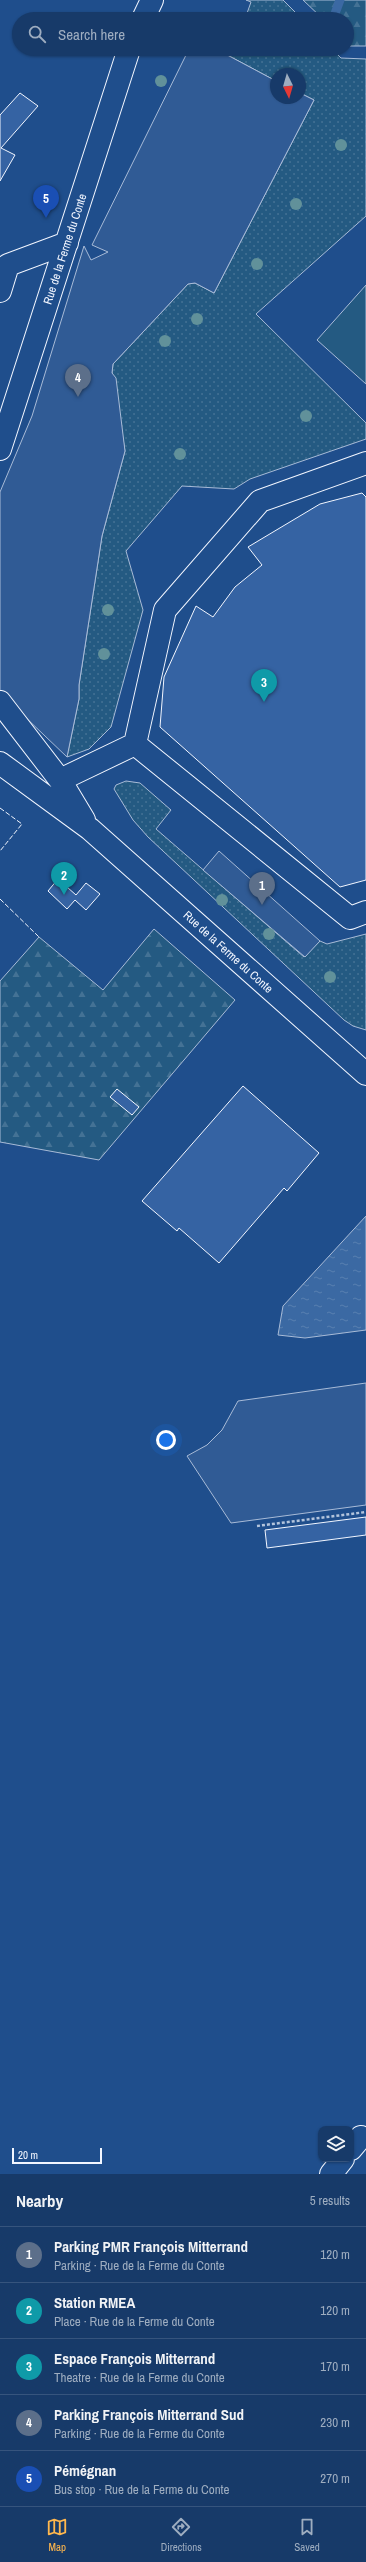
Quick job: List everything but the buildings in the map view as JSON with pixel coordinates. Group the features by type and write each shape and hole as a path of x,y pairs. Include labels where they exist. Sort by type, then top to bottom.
{"street":[{"path":"146,12 152,0"},
{"name":"Rue de la Ferme du Conte","path":"0,449 128,56"},
{"path":"0,291 8,265 67,243"},
{"path":"135,744 165,610 260,500 366,463"},
{"name":"Rue de la Ferme du Conte","path":"0,702 60,780 90,829"},
{"path":"60,780 135,744"},
{"path":"135,744 350,918 366,912"},
{"name":"Rue de la Ferme du Conte","path":"0,763 90,829 366,1074"},
{"path":"331,2174 341,2162"}],"path":[{"path":"257,1526 366,1512"}],"green space":[{"path":"246,0 283,0 295,12 247,12 251,2"},
{"path":"303,0 366,0 366,46 354,46 354,12 316,12"},
{"path":"229,56 339,56 341,58 366,59 366,216 256,314 366,423 366,439 250,479 234,489 182,486 126,551 143,610 111,727 89,749 67,757 79,699 79,685 102,536 125,451 112,373 113,364 188,284 195,283 214,293 314,100 306,96 306,68 270,68 270,78"},
{"path":"366,285 366,384 317,340"},
{"path":"126,781 140,783 171,810 156,829 304,957 320,941 327,944 366,934 366,1030 353,1026 344,1020 148,837 133,820 114,789 116,785"},
{"path":"154,929 235,1000 99,1160 0,1142 0,981 39,937 103,990"}],"shaded area":[{"path":"186,56 229,56 270,78 270,104 306,104 306,96 314,100 214,293 195,283 188,284 113,364 112,373 116,378 125,451 102,536 79,685 79,699 67,757 0,693 0,492 32,416 84,246 91,260 108,252 92,245"},
{"path":"219,851 320,941 305,957 203,870"},
{"path":"366,1383 366,1505 231,1523 187,1456 207,1445 222,1430 238,1401"}],"water":[{"path":"366,1216 366,1330 305,1338 278,1335 283,1306"}],"waterway":[{"path":"336,12 340,0"}],"fence":[{"path":"0,808 22,824 0,851"},
{"path":"0,899 39,937"}],"place":[{"name":"Pémégnan","path":"46,218"},
{"name":"Parking François Mitterrand Sud","path":"78,397"},
{"name":"Espace François Mitterrand","path":"264,702"},
{"name":"Station RMEA","path":"64,895"},
{"name":"Parking PMR François Mitterrand","path":"262,905"}]}
